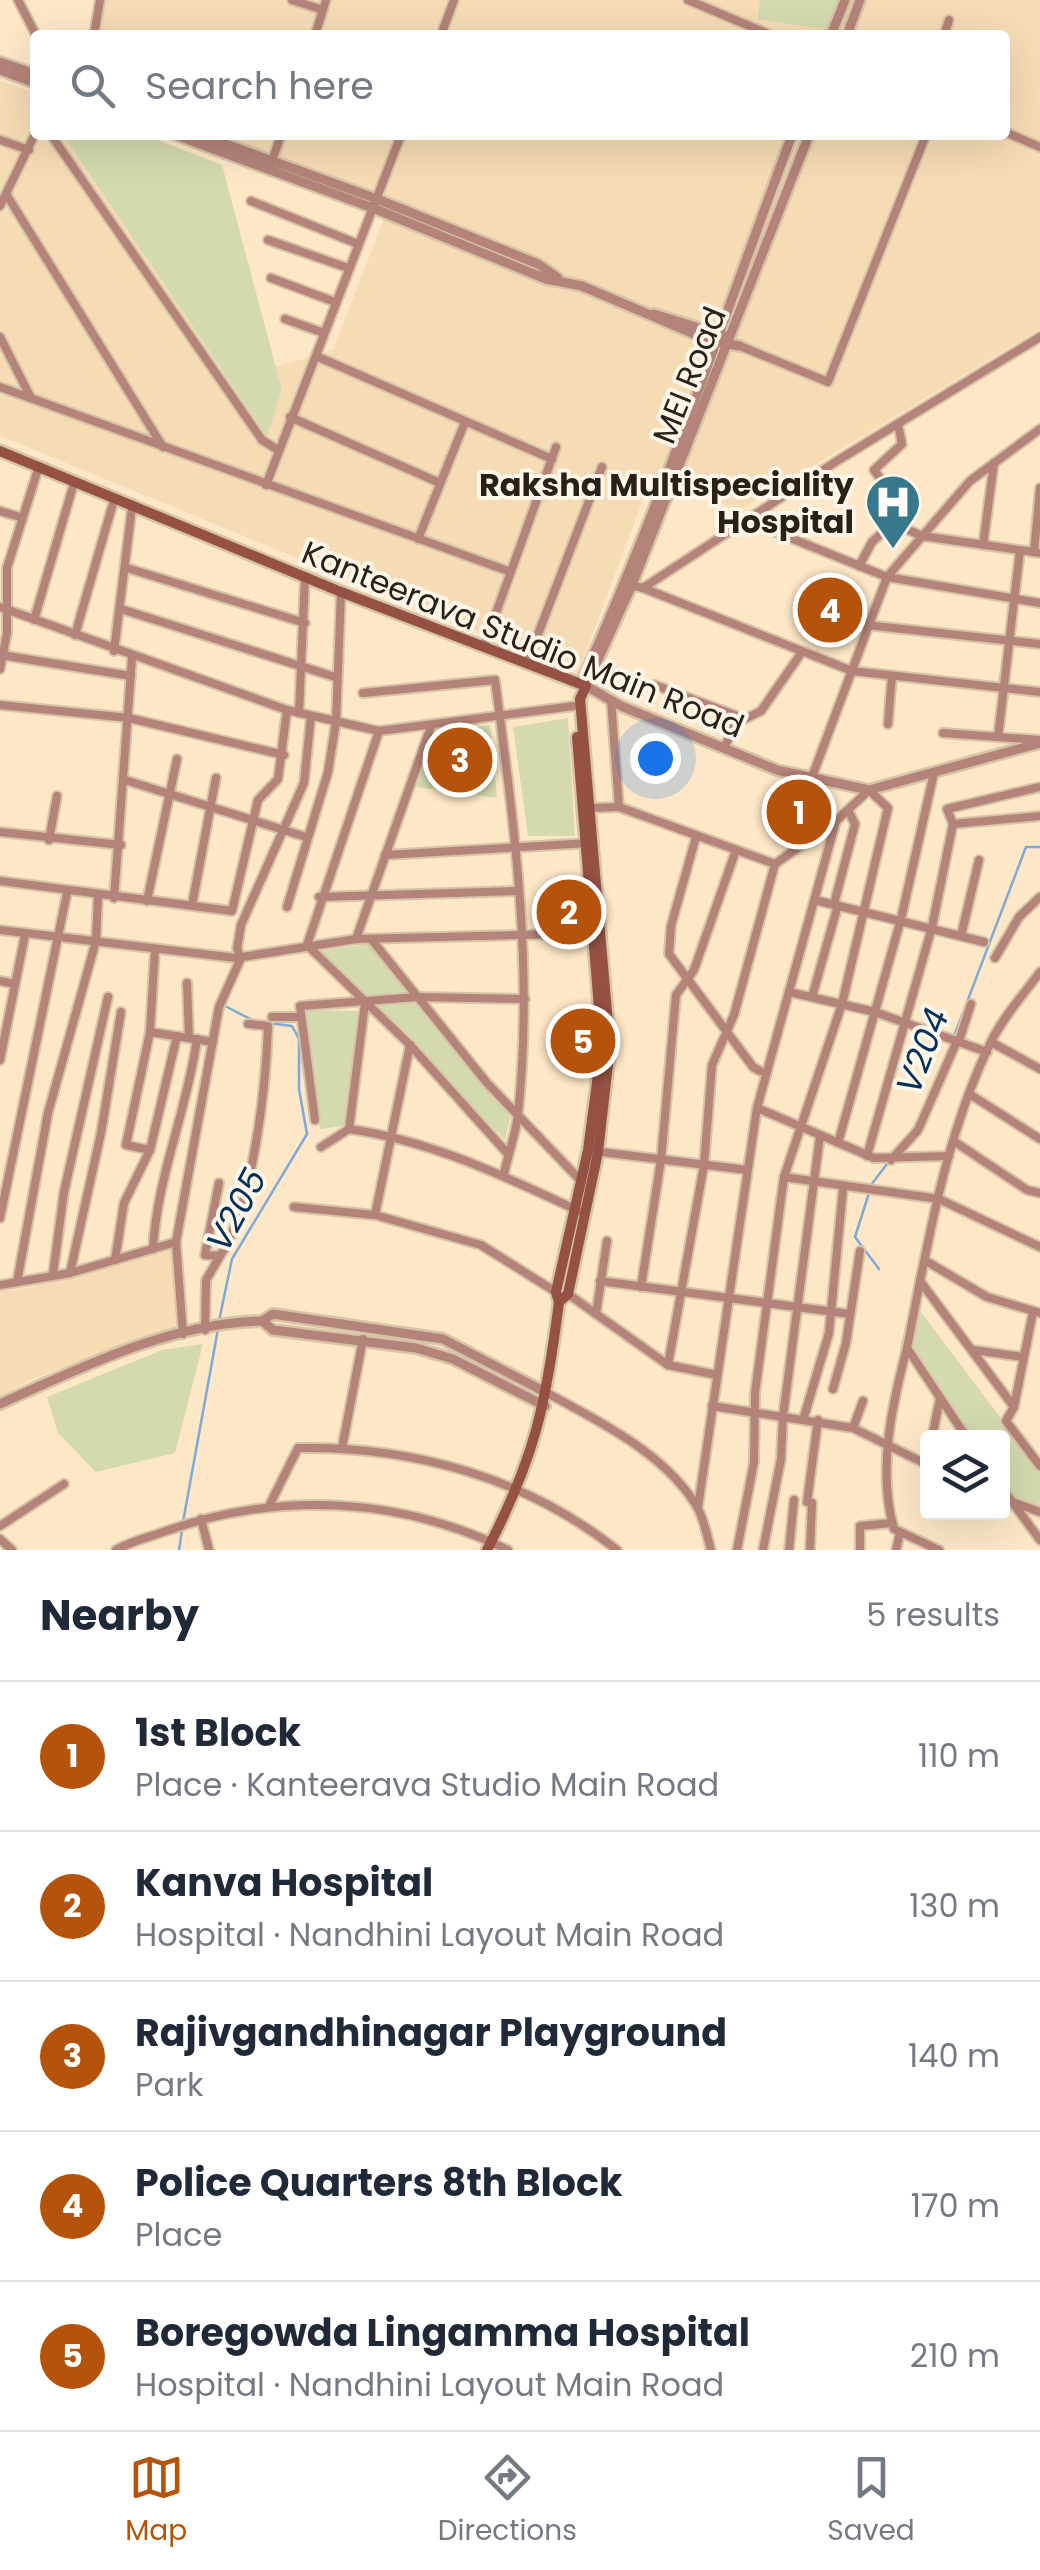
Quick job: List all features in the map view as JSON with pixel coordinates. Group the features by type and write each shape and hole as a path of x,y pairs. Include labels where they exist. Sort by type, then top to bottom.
{"main road":[{"name":"Kanteerava Studio Main Road","path":"0,450 341,592 584,684"},
{"path":"489,1546 518,1490 545,1406 561,1296 593,1151 602,1045 600,932 574,706 584,684"},
{"path":"584,684 580,699 592,843"},
{"path":"580,1212 582,1182 593,1151"}],"street":[{"path":"18,0 33,30"},
{"path":"95,30 100,0"},
{"path":"292,0 325,5 317,30"},
{"path":"442,30 454,0"},
{"path":"688,0 759,30"},
{"path":"833,30 845,0"},
{"path":"849,30 860,0"},
{"path":"946,30 949,20"},
{"path":"0,62 30,72"},
{"path":"0,70 30,81"},
{"path":"1010,134 1040,146"},
{"path":"0,140 29,150"},
{"path":"0,206 8,197 33,140"},
{"path":"54,140 262,440 278,450"},
{"path":"192,140 271,164"},
{"path":"213,140 538,264 558,278 652,314 663,323 733,343 828,382 924,140"},
{"path":"271,164 279,140"},
{"path":"266,485 399,140"},
{"name":"MEI Road","path":"634,586 790,140"},
{"name":"MEI Road","path":"584,684 634,586 733,343 807,140"},
{"path":"8,197 163,447"},
{"path":"251,201 358,244"},
{"path":"375,203 423,230 546,279 558,278"},
{"path":"423,230 427,219"},
{"path":"268,240 348,268"},
{"path":"271,278 335,302"},
{"path":"284,319 324,333"},
{"path":"0,337 30,398"},
{"path":"634,586 1040,338"},
{"path":"316,356 552,459"},
{"path":"0,387 511,572"},
{"path":"290,416 440,483"},
{"path":"418,539 465,422"},
{"path":"859,566 872,542 893,523 900,505 874,470 902,444 898,424"},
{"path":"836,821 824,817 814,804 812,777 866,625 888,577 970,480 1040,430"},
{"path":"484,646 556,447"},
{"path":"983,545 994,462"},
{"path":"0,669 3,588 20,517 39,466"},
{"path":"527,663 602,467"},
{"path":"34,620 74,483"},
{"path":"893,523 922,536 1037,552 1040,488"},
{"path":"75,636 114,500"},
{"path":"114,650 132,507"},
{"path":"0,511 20,517"},
{"path":"746,520 888,577 1040,602"},
{"path":"998,737 1006,641 1020,550"},
{"path":"126,568 301,622"},
{"path":"300,713 305,577"},
{"path":"634,586 852,671 1040,692"},
{"path":"288,907 328,772 336,722 341,592"},
{"path":"3,608 132,658 287,710 379,731 574,706"},
{"path":"120,609 335,677"},
{"path":"866,625 1040,644"},
{"path":"654,685 738,718 761,712 802,652"},
{"path":"1,655 131,676"},
{"path":"114,898 121,845 132,658"},
{"path":"888,724 892,676"},
{"path":"363,692 495,680 514,847 524,999 518,1118 504,1174"},
{"name":"Kanteerava Studio Main Road","path":"584,684 611,700 778,770 869,790 1040,742"},
{"path":"611,700 619,807"},
{"path":"0,705 129,718 284,756"},
{"path":"0,882 67,894 232,911 258,800 278,779 287,710"},
{"path":"183,1334 176,1242 219,1007 238,958 241,924 286,831 304,783 311,716"},
{"path":"724,748 738,718"},
{"path":"356,940 432,726"},
{"path":"306,945 319,897 379,731"},
{"path":"943,733 1040,742"},
{"path":"147,901 177,758"},
{"path":"838,1144 901,920 934,774"},
{"path":"192,906 216,778"},
{"path":"125,780 306,838"},
{"path":"866,1156 932,928 953,824 950,806 1040,787"},
{"path":"668,1365 704,1165 712,1065 727,1029 775,864 836,821 869,790 888,808 842,1004 784,1178 754,1414 754,1462 737,1550"},
{"path":"49,840 57,796"},
{"path":"592,808 619,807 775,864"},
{"path":"812,997 855,824 848,810"},
{"path":"953,824 1040,816"},
{"path":"698,1507 757,1108 836,821"},
{"path":"0,832 121,845"},
{"path":"696,837 668,947 674,964 727,1029 752,1068 760,1071"},
{"path":"385,855 592,843"},
{"path":"641,1287 662,1160 674,1003 702,951 736,850"},
{"path":"961,936 979,860"},
{"path":"319,897 518,891"},
{"path":"0,1218 67,894"},
{"path":"17,1282 48,1113 96,941 98,896"},
{"path":"995,958 1019,917 1040,898"},
{"path":"816,900 984,942"},
{"path":"0,930 238,958 356,940 600,932"},
{"path":"0,1060 26,935"},
{"path":"370,939 518,1118 582,1182"},
{"path":"306,945 410,1045 508,1154"},
{"path":"150,1150 126,1144 150,1032 155,950"},
{"path":"939,1550 900,1533 892,1523 885,1490 888,1445 949,1156 991,1042 1040,972"},
{"path":"0,981 15,984"},
{"path":"153,1249 156,1204 174,1152 193,1038 188,983"},
{"path":"789,992 875,1012 987,1052"},
{"path":"53,1274 64,1192 108,997"},
{"path":"315,1120 298,1017 300,1006 416,997 524,999"},
{"path":"349,1128 364,1003"},
{"path":"888,1160 918,1130 972,1004"},
{"path":"70,1273 120,1012"},
{"path":"272,1017 298,1017"},
{"path":"214,1328 206,1280 220,1256 246,1187 264,1086 268,1026 248,1024"},
{"path":"150,1032 213,1042"},
{"path":"115,1260 124,1203 150,1150 177,1036"},
{"path":"991,1042 1040,1069"},
{"path":"375,1215 410,1045"},
{"path":"971,1095 1040,1139"},
{"path":"757,1108 866,1156 888,1160 949,1156"},
{"path":"320,1148 349,1128 394,1135 504,1174 580,1212"},
{"path":"763,1550 782,1459 783,1416 820,1136"},
{"path":"955,1142 1027,1190 1040,1193"},
{"path":"593,1151 747,1170"},
{"path":"784,1178 939,1199 1040,1247"},
{"path":"220,1183 205,1255 220,1256"},
{"path":"804,1417 821,1367 832,1312 844,1189"},
{"path":"294,1207 375,1215 480,1245 596,1314 668,1365 717,1375"},
{"path":"0,1285 70,1273 176,1242"},
{"path":"596,1314 607,1242"},
{"path":"833,1389 860,1251"},
{"path":"926,1260 987,1297 1036,1313 1014,1407 1006,1421 1040,1466"},
{"path":"600,1281 850,1314"},
{"path":"920,1282 1014,1407"},
{"path":"0,1404 94,1362 183,1334 262,1321 273,1314 443,1338 601,1422 668,1472 698,1507 712,1550"},
{"path":"262,1321 273,1330 363,1339 452,1359 545,1406"},
{"path":"342,1448 363,1339"},
{"path":"907,1348 962,1430"},
{"path":"972,1350 1023,1357"},
{"path":"934,1430 940,1398"},
{"path":"853,1428 863,1400"},
{"path":"712,1406 804,1417 853,1428 920,1458"},
{"path":"810,1550 812,1503 826,1422"},
{"path":"269,1506 298,1448 342,1448 423,1458 518,1490 564,1514 617,1550"},
{"path":"0,1526 64,1484"},
{"path":"772,1497 812,1503"},
{"path":"1010,1497 1040,1540"},
{"path":"789,1550 794,1500"},
{"path":"1010,1501 1040,1512"},
{"path":"116,1550 201,1518 269,1506 315,1504 384,1510 440,1523 489,1546 508,1550"},
{"path":"201,1518 209,1550"},
{"path":"860,1550 860,1526 892,1523"},
{"path":"896,1550 900,1533"},
{"path":"0,1539 12,1550"}],"shaded area":[{"path":"103,0 1040,0 1040,329 738,511 652,475 578,673 0,436 0,81 30,91 30,140 66,140 267,435 282,390 276,367 333,350 392,198 233,140 1010,140 1010,30 98,30"},
{"path":"172,1247 176,1327 29,1380 0,1397 0,1291 27,1288"}],"green space":[{"path":"760,0 840,0 829,30 758,19"},
{"path":"66,140 158,140 222,165 282,390 267,436"},
{"path":"568,718 575,836 528,836 513,727"},
{"path":"490,725 497,798 416,787 435,734"},
{"path":"369,944 407,991 365,997 320,951"},
{"path":"416,1001 511,1114 505,1140 375,1007"},
{"path":"304,1010 358,1011 345,1126 320,1129"},
{"path":"912,1300 1010,1430 957,1430 900,1348"},
{"path":"203,1344 175,1453 96,1472 58,1433 47,1397 162,1350"},
{"path":"1010,1430 1040,1470 1040,1510 1010,1500"}],"waterway":[{"name":"V204","path":"948,1052 1026,847 1040,847"},
{"name":"V205","path":"219,1321 232,1259 307,1134 299,1089 299,1039 292,1026 254,1021 227,1007"},
{"name":"V204","path":"871,1185 890,1160"},
{"name":"V204","path":"869,1193 855,1237 879,1269"},
{"name":"V205","path":"183,1522 218,1329"},
{"name":"V205","path":"179,1550 182,1530"}],"place":[{"name":"Raksha Multispeciality Hospital","path":"893,551"},
{"name":"Police Quarters 8th Block","path":"830,610"},
{"name":"Rajivgandhinagar Playground","path":"460,760"},
{"name":"1st Block","path":"799,812"},
{"name":"Kanva Hospital","path":"569,912"},
{"name":"Boregowda Lingamma Hospital","path":"583,1041"}]}
